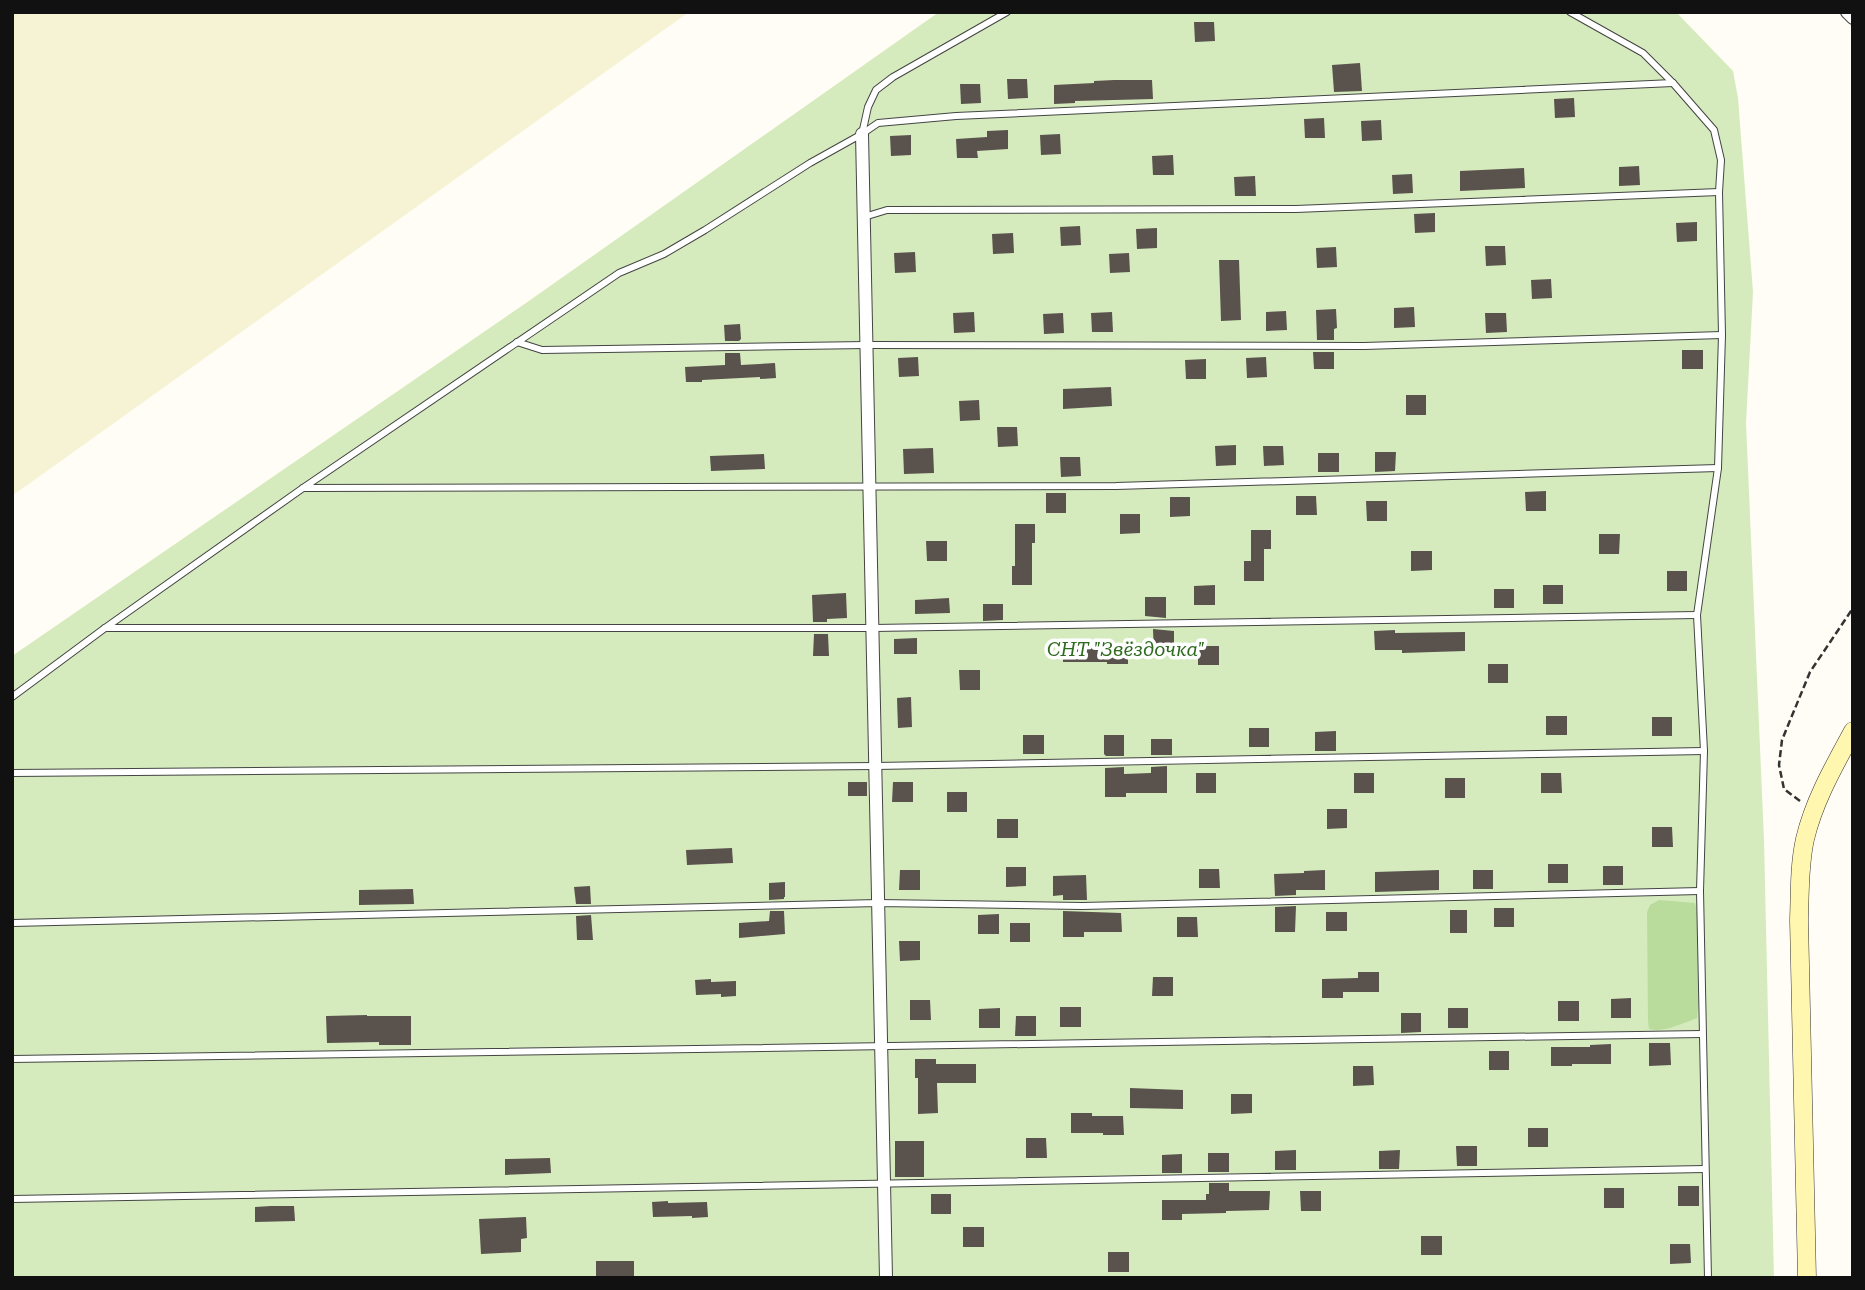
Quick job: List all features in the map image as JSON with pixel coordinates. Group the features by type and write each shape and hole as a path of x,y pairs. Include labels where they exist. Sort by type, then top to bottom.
{"street":[{"path":"1847,12 1853,18"},
{"path":"862,134 886,1278"},
{"path":"1807,1278 1799,920 1802,864 1814,810 1853,731"}],"lane":[{"path":"862,134 868,107 876,90 893,77 1007,12"},
{"path":"1570,12 1643,53 1714,130 1721,160 1719,192 1722,335 1718,468 1697,615 1704,751 1700,891 1708,1278"},
{"path":"12,697 303,488 619,273 674,248 878,123 956,116 1673,83"},
{"path":"864,217 887,210 1296,209 1719,192"},
{"path":"517,342 542,350 866,345 1364,346 1722,335"},
{"path":"303,488 1116,486 1718,468"},
{"path":"105,628 873,628 1697,615"},
{"path":"12,773 876,766 1704,751"},
{"path":"12,923 878,903 1082,906 1700,891"},
{"path":"12,1059 1702,1034"},
{"path":"12,1199 1705,1169"}],"path":[{"path":"1814,810 1784,789 1779,765 1782,740 1810,672 1853,608"}],"shaded area":[{"path":"12,12 689,12 12,496"}],"green space":[{"name":"СНТ \"Звёздочка\"","path":"939,12 1676,12 1733,71 1738,98 1753,292 1746,423 1764,840 1774,1278 12,1278 12,656 526,303"},
{"path":"1659,900 1695,903 1698,1006 1697,1018 1655,1030 1649,1029 1648,1021 1647,912 1650,905"}],"building":[{"path":"1194,22 1214,22 1215,41 1195,42"},
{"path":"1360,63 1362,91 1334,92 1332,65"},
{"path":"1007,79 1027,79 1028,98 1008,99"},
{"path":"1152,80 1153,99 1054,104 1054,85"},
{"path":"960,84 980,84 981,103 961,104"},
{"path":"1574,98 1575,117 1555,118 1554,99"},
{"path":"1324,118 1325,138 1305,138 1304,119"},
{"path":"1381,120 1382,140 1362,141 1361,121"},
{"path":"1008,130 1008,149 977,151 978,158 957,158 956,139 987,137 987,131"},
{"path":"1060,134 1061,154 1041,155 1040,135"},
{"path":"911,135 911,155 891,156 890,136"},
{"path":"1173,155 1174,175 1153,175 1152,156"},
{"path":"1639,166 1640,185 1619,186 1619,167"},
{"path":"1524,168 1525,188 1460,191 1460,171"},
{"path":"1412,174 1413,193 1393,194 1392,175"},
{"path":"1255,176 1256,196 1235,196 1234,177"},
{"path":"1435,213 1435,232 1415,233 1414,214"},
{"path":"1697,222 1697,241 1677,242 1676,223"},
{"path":"1080,226 1081,245 1061,246 1060,227"},
{"path":"1157,228 1157,248 1137,249 1136,229"},
{"path":"1013,233 1014,253 993,254 992,234"},
{"path":"1485,246 1505,246 1506,265 1486,266"},
{"path":"1336,247 1337,267 1317,268 1316,248"},
{"path":"915,252 916,272 895,273 894,253"},
{"path":"1129,253 1130,272 1110,273 1109,254"},
{"path":"1219,260 1239,260 1241,320 1221,321"},
{"path":"1551,279 1552,298 1532,299 1531,280"},
{"path":"1414,307 1415,327 1394,328 1394,308"},
{"path":"1336,309 1337,328 1334,329 1334,340 1317,340 1316,310"},
{"path":"1286,311 1287,330 1266,331 1266,312"},
{"path":"974,312 975,332 954,333 953,313"},
{"path":"1112,312 1113,332 1092,332 1091,313"},
{"path":"1063,313 1064,333 1044,334 1043,314"},
{"path":"1485,313 1506,313 1507,332 1486,333"},
{"path":"740,324 741,339 725,341 724,325"},
{"path":"1682,350 1703,350 1703,369 1682,369"},
{"path":"1313,352 1334,352 1334,369 1314,369"},
{"path":"725,353 740,353 741,365 775,363 776,378 686,382 685,367 725,365"},
{"path":"918,357 919,376 899,377 898,358"},
{"path":"1266,357 1267,377 1247,378 1246,358"},
{"path":"1206,359 1206,379 1186,379 1185,360"},
{"path":"1111,387 1112,406 1063,409 1063,389"},
{"path":"1406,395 1426,395 1426,415 1406,415"},
{"path":"979,400 980,420 960,421 959,401"},
{"path":"997,427 1017,427 1018,446 998,447"},
{"path":"1236,445 1236,465 1216,466 1215,446"},
{"path":"1263,446 1283,446 1284,465 1264,466"},
{"path":"933,448 934,473 904,474 903,449"},
{"path":"1375,452 1396,452 1395,471 1375,472"},
{"path":"1318,453 1339,453 1339,472 1318,472"},
{"path":"764,454 765,469 711,471 710,456"},
{"path":"1060,457 1080,457 1081,476 1061,477"},
{"path":"1546,491 1546,511 1526,511 1525,492"},
{"path":"1046,493 1066,493 1066,513 1046,513"},
{"path":"1296,496 1316,496 1317,515 1296,515"},
{"path":"1170,497 1190,497 1190,516 1170,517"},
{"path":"1366,501 1387,501 1387,521 1367,521"},
{"path":"1120,514 1140,514 1140,533 1120,534"},
{"path":"1015,524 1035,524 1032,585 1012,585"},
{"path":"1251,530 1271,530 1271,549 1264,549 1264,581 1244,581 1244,561 1251,561"},
{"path":"1599,534 1620,534 1619,554 1599,554"},
{"path":"926,541 947,541 947,561 927,561"},
{"path":"1411,551 1432,551 1432,570 1411,571"},
{"path":"1667,571 1687,571 1687,591 1667,591"},
{"path":"1215,585 1215,605 1194,605 1194,586"},
{"path":"1543,585 1563,585 1563,604 1543,604"},
{"path":"1494,589 1514,589 1514,608 1494,608"},
{"path":"846,593 847,618 813,622 812,595"},
{"path":"1145,597 1166,597 1166,618 1145,616"},
{"path":"949,598 950,613 915,614 915,600"},
{"path":"983,604 1003,604 1003,620 983,621"},
{"path":"1153,629 1174,631 1174,650 1166,650 1166,655 1154,655"},
{"path":"1395,630 1395,633 1465,632 1465,651 1402,653 1402,650 1375,650 1374,631"},
{"path":"814,634 828,634 829,656 813,656"},
{"path":"917,638 917,654 894,654 894,639"},
{"path":"1083,642 1083,645 1128,645 1128,664 1063,662 1063,643"},
{"path":"1198,646 1219,646 1219,665 1198,665"},
{"path":"1488,664 1508,664 1508,683 1488,683"},
{"path":"959,670 980,670 980,690 960,690"},
{"path":"911,697 912,727 898,728 897,698"},
{"path":"1546,716 1567,716 1567,735 1546,735"},
{"path":"1652,717 1672,717 1672,736 1652,736"},
{"path":"1249,728 1269,728 1269,747 1249,747"},
{"path":"1336,731 1336,751 1315,751 1315,732"},
{"path":"1023,735 1044,735 1044,754 1023,754"},
{"path":"1104,735 1124,735 1124,756 1104,754"},
{"path":"1151,739 1172,739 1172,755 1151,755"},
{"path":"1167,766 1167,793 1126,793 1126,797 1105,797 1105,768 1124,767 1124,774 1151,773 1151,767"},
{"path":"1196,773 1216,773 1216,793 1196,793"},
{"path":"1354,773 1374,773 1374,793 1354,793"},
{"path":"1541,773 1561,773 1562,793 1541,793"},
{"path":"1445,778 1465,778 1465,798 1445,798"},
{"path":"848,782 867,782 867,796 848,796"},
{"path":"893,782 913,782 913,802 892,802"},
{"path":"947,792 967,792 967,812 947,812"},
{"path":"1327,809 1347,809 1347,828 1327,829"},
{"path":"997,819 1018,819 1018,838 997,838"},
{"path":"1652,827 1672,827 1673,847 1652,847"},
{"path":"732,848 733,863 687,865 686,850"},
{"path":"1548,864 1568,864 1568,883 1548,883"},
{"path":"1603,866 1623,866 1623,885 1603,885"},
{"path":"1006,867 1026,867 1026,886 1006,887"},
{"path":"1199,869 1219,869 1220,888 1199,888"},
{"path":"900,870 920,870 920,890 899,890"},
{"path":"1325,870 1325,890 1296,890 1296,895 1275,896 1274,874"},
{"path":"1439,870 1439,890 1375,892 1375,872"},
{"path":"1473,870 1493,870 1493,889 1473,889"},
{"path":"1086,875 1087,900 1063,900 1063,895 1053,896 1053,876"},
{"path":"785,882 784,899 769,900 769,883"},
{"path":"590,886 591,904 576,904 574,887"},
{"path":"413,889 414,904 359,905 359,890"},
{"path":"1296,906 1295,932 1275,932 1275,907"},
{"path":"1494,908 1514,908 1514,927 1494,927"},
{"path":"1450,910 1467,910 1467,933 1450,933"},
{"path":"770,911 784,911 785,934 739,938 739,923 769,921"},
{"path":"1063,911 1121,913 1122,932 1084,932 1084,937 1063,937"},
{"path":"1326,912 1347,912 1347,931 1326,931"},
{"path":"999,914 999,934 978,934 978,915"},
{"path":"591,915 593,940 577,940 576,916"},
{"path":"1177,917 1197,917 1198,937 1177,937"},
{"path":"1010,923 1030,923 1030,942 1010,942"},
{"path":"899,941 920,941 920,960 900,961"},
{"path":"1358,972 1379,972 1379,992 1343,992 1343,998 1322,998 1322,979 1358,978"},
{"path":"1153,977 1173,977 1173,996 1152,996"},
{"path":"711,979 711,982 736,981 736,996 696,995 695,980"},
{"path":"1631,998 1631,1018 1611,1018 1611,999"},
{"path":"910,1000 930,1000 931,1020 910,1020"},
{"path":"1558,1001 1579,1001 1579,1021 1558,1021"},
{"path":"1060,1007 1081,1007 1081,1027 1060,1027"},
{"path":"1000,1008 1000,1028 979,1028 979,1009"},
{"path":"1448,1008 1468,1008 1468,1028 1448,1028"},
{"path":"1401,1013 1421,1013 1421,1032 1401,1033"},
{"path":"326,1016 411,1016 411,1045 379,1045 379,1042 327,1043"},
{"path":"1016,1016 1036,1016 1036,1036 1015,1036"},
{"path":"1649,1043 1670,1043 1671,1065 1649,1066"},
{"path":"1611,1044 1611,1064 1551,1066 1551,1047"},
{"path":"1489,1051 1509,1051 1509,1070 1489,1070"},
{"path":"915,1059 936,1059 936,1064 976,1064 976,1083 937,1083 938,1113 918,1114"},
{"path":"1353,1066 1373,1066 1374,1085 1353,1086"},
{"path":"1130,1088 1183,1090 1183,1109 1130,1108"},
{"path":"1231,1094 1252,1094 1252,1113 1231,1114"},
{"path":"1071,1113 1123,1116 1124,1135 1071,1133"},
{"path":"1528,1128 1548,1128 1548,1147 1528,1147"},
{"path":"1026,1138 1046,1138 1047,1158 1026,1158"},
{"path":"895,1141 924,1141 924,1177 895,1177"},
{"path":"1456,1146 1477,1146 1477,1166 1457,1166"},
{"path":"1296,1150 1296,1170 1275,1170 1275,1151"},
{"path":"1400,1150 1399,1169 1379,1169 1379,1151"},
{"path":"1208,1153 1229,1153 1229,1172 1208,1172"},
{"path":"1182,1154 1182,1173 1162,1173 1162,1155"},
{"path":"550,1158 551,1173 505,1175 505,1159"},
{"path":"1209,1183 1229,1183 1229,1191 1270,1191 1269,1210 1182,1214 1182,1220 1162,1220 1162,1200 1206,1200"},
{"path":"1678,1186 1699,1186 1699,1206 1678,1206"},
{"path":"1604,1188 1624,1188 1624,1208 1604,1208"},
{"path":"1300,1191 1321,1191 1321,1211 1301,1211"},
{"path":"931,1194 951,1194 951,1214 931,1214"},
{"path":"652,1202 707,1202 708,1217 653,1217"},
{"path":"294,1206 295,1221 255,1222 255,1207"},
{"path":"526,1217 527,1238 521,1239 521,1252 481,1254 479,1219"},
{"path":"963,1227 984,1227 984,1247 963,1247"},
{"path":"1421,1236 1442,1236 1442,1255 1421,1255"},
{"path":"1670,1244 1690,1244 1691,1263 1670,1264"},
{"path":"1108,1252 1129,1252 1129,1272 1108,1272"},
{"path":"596,1261 634,1261 634,1278 596,1278"}]}
